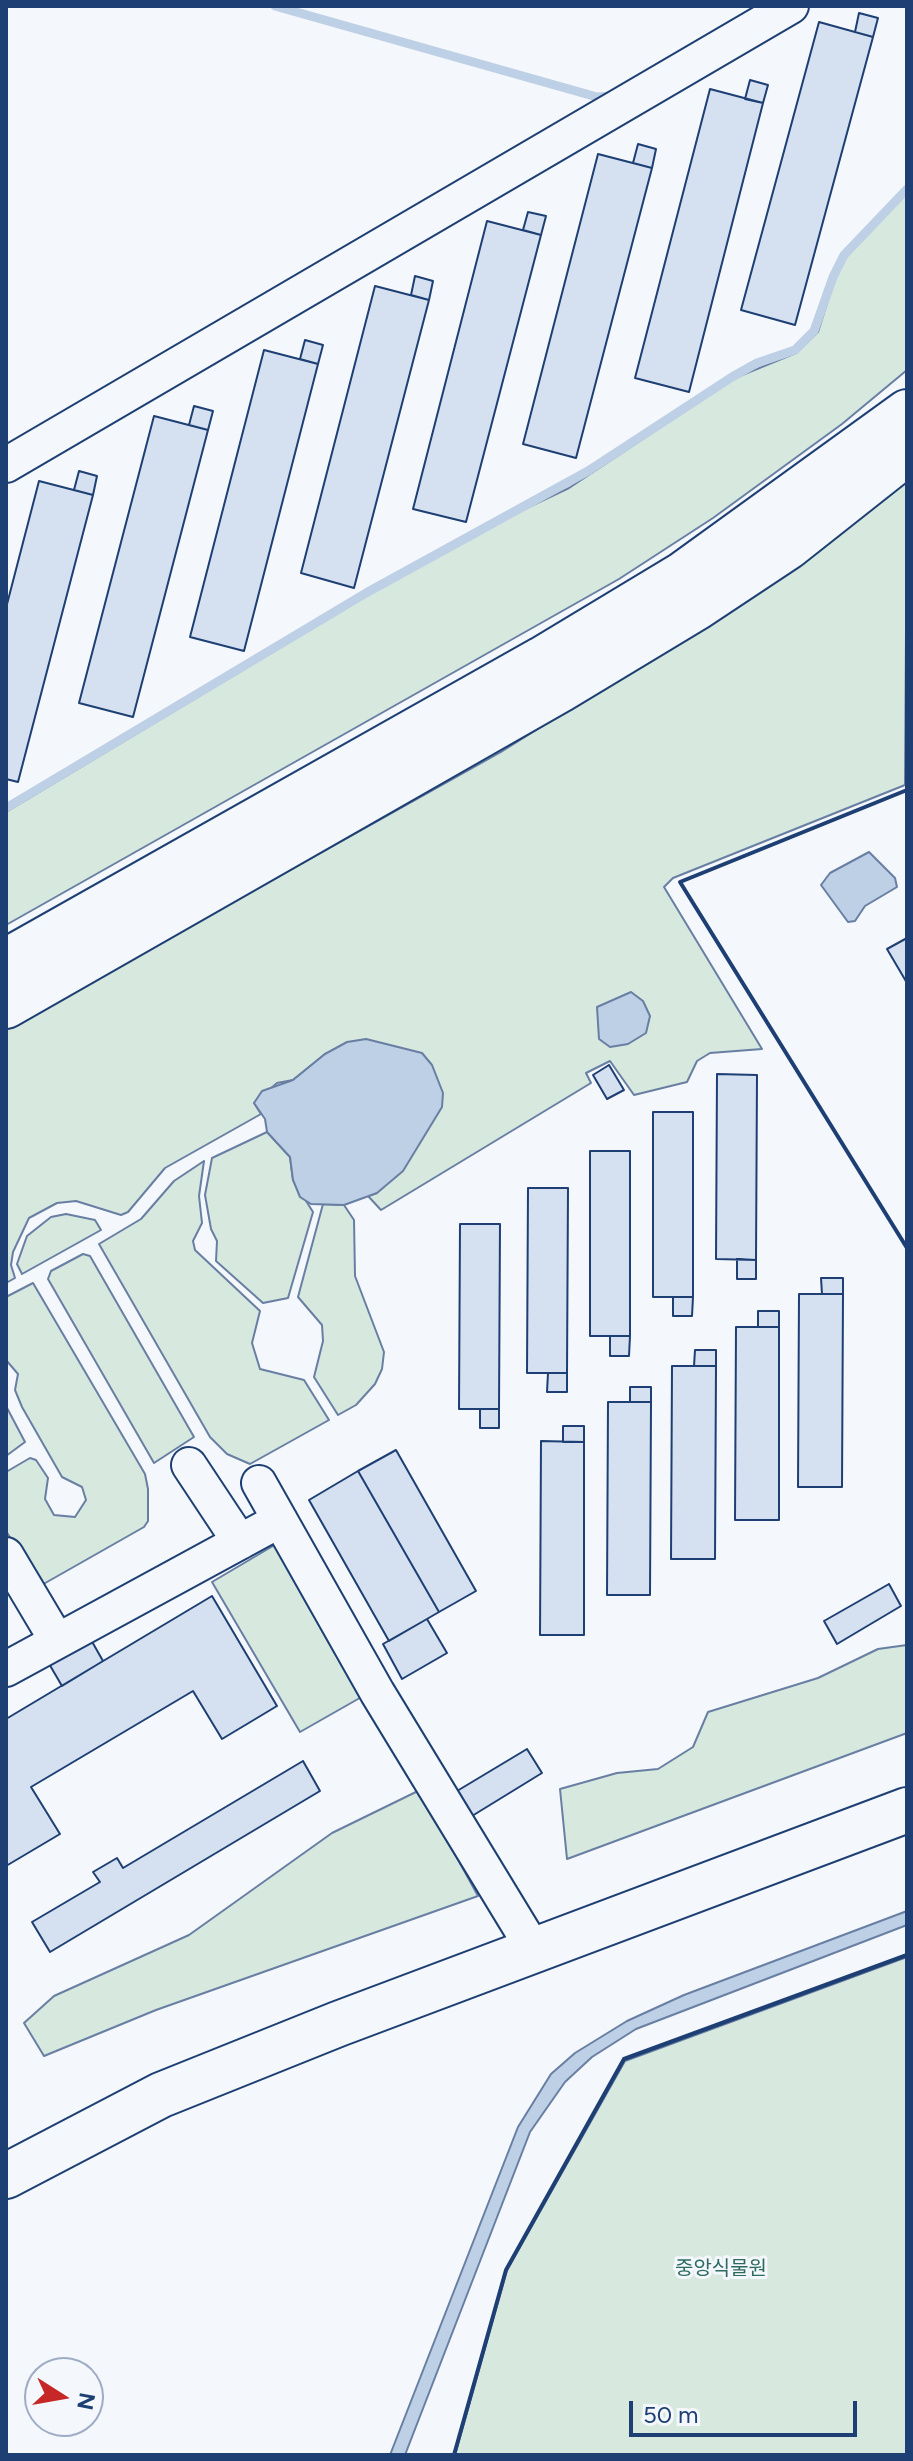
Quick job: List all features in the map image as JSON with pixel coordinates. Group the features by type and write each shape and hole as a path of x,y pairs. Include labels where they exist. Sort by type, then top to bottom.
{"main road":[{"path":"6,961 542,659 683,574 907,412"},
{"path":"6,1006 560,690 696,608 788,547 907,453"},
{"path":"6,2176 161,2095 907,1810"}],"street":[{"path":"6,465 791,6"},
{"path":"189,1465 240,1542"},
{"path":"259,1483 377,1692 534,1950"},
{"path":"6,1669 56,1639 280,1520"},
{"path":"6,1555 56,1639"}],"green space":[{"path":"907,193 907,370 842,424 713,518 619,579 6,925 6,812 368,595 493,524 569,488 735,378 796,353 818,332 835,278 847,256"},
{"path":"907,481 905,785 673,878 664,887 762,1049 710,1053 697,1061 687,1082 634,1095 610,1061 586,1073 591,1083 381,1210 368,1196 377,1193 325,1054 293,1080 277,1083 254,1103 261,1114 165,1168 128,1212 121,1215 76,1201 57,1203 29,1218 13,1252 11,1265 15,1278 6,1283 6,1029 501,752 652,657"},
{"path":"267,1132 290,1157 293,1180 313,1212 288,1298 263,1303 216,1261 217,1241 211,1229 205,1195 212,1158"},
{"path":"204,1161 199,1196 202,1223 193,1241 195,1250 260,1311 252,1343 260,1369 304,1380 329,1420 250,1464 227,1454 210,1437 99,1244 141,1219 174,1181"},
{"path":"323,1204 344,1205 354,1220 355,1276 384,1352 382,1369 375,1384 356,1405 338,1415 314,1377 323,1341 322,1325 298,1297"},
{"path":"66,1214 95,1220 101,1230 22,1274 17,1264 27,1236 51,1217"},
{"path":"83,1254 90,1256 194,1437 154,1463 48,1279 51,1271"},
{"path":"33,1283 145,1474 148,1489 148,1521 144,1527 40,1586 6,1531 6,1472 30,1458 36,1460 48,1478 45,1499 54,1515 75,1517 86,1500 82,1487 62,1477 22,1407 15,1390 18,1374 6,1360 6,1297"},
{"path":"6,1406 25,1442 6,1456"},
{"path":"278,1543 365,1695 300,1732 212,1582"},
{"path":"907,1645 907,1733 567,1859 560,1789 617,1773 658,1769 693,1747 708,1712 818,1678 878,1649"},
{"path":"420,1790 478,1896 156,2010 44,2056 24,2023 54,1996 189,1935 332,1833"},
{"name":"중앙식물원","path":"907,1957 907,2455 455,2455 507,2270 625,2061"}],"water":[{"path":"869,852 895,878 897,887 865,906 855,921 848,922 821,885 830,873"},
{"path":"631,992 643,1001 650,1016 646,1033 628,1044 610,1047 599,1039 597,1007"},
{"path":"366,1039 422,1053 432,1065 443,1093 442,1107 403,1171 377,1193 344,1205 311,1204 300,1197 293,1180 290,1157 267,1132 265,1119 254,1103 262,1091 293,1080 325,1054 347,1042"},
{"path":"907,1911 907,1925 636,2029 592,2057 565,2082 530,2132 405,2455 390,2455 518,2127 551,2074 575,2053 627,2021 684,1995"}],"building":[{"path":"859,13 878,18 873,37 855,32"},
{"path":"819,22 873,37 795,325 741,310"},
{"path":"750,80 768,85 763,103 745,99"},
{"path":"710,89 763,103 689,392 635,378"},
{"path":"638,144 656,149 652,168 633,163"},
{"path":"598,154 652,168 576,458 523,444"},
{"path":"528,212 546,216 541,235 523,230"},
{"path":"487,221 541,235 466,522 413,509"},
{"path":"415,276 433,281 429,300 411,295"},
{"path":"375,286 429,300 354,588 301,573"},
{"path":"305,340 323,345 318,364 300,359"},
{"path":"264,350 318,364 244,651 190,637"},
{"path":"194,406 213,411 208,430 189,425"},
{"path":"154,416 208,430 133,717 79,703"},
{"path":"79,471 97,476 93,495 74,490"},
{"path":"39,481 93,495 18,782 6,779 6,608"},
{"path":"907,938 907,983 887,949"},
{"path":"609,1065 624,1090 607,1099 593,1075"},
{"path":"717,1074 757,1075 756,1260 716,1259"},
{"path":"653,1112 693,1112 693,1297 653,1297"},
{"path":"590,1151 630,1151 630,1336 590,1336"},
{"path":"528,1188 568,1188 567,1373 527,1373"},
{"path":"460,1224 500,1224 499,1409 459,1409"},
{"path":"737,1259 756,1260 756,1279 737,1279"},
{"path":"821,1278 843,1278 843,1294 822,1294"},
{"path":"799,1294 843,1294 842,1487 798,1487"},
{"path":"673,1297 693,1297 692,1316 673,1316"},
{"path":"758,1311 779,1311 779,1327 758,1327"},
{"path":"736,1327 779,1327 779,1520 735,1520"},
{"path":"610,1336 630,1336 629,1356 610,1356"},
{"path":"695,1350 716,1350 716,1366 694,1366"},
{"path":"672,1366 716,1366 715,1559 671,1559"},
{"path":"548,1373 567,1373 567,1392 547,1392"},
{"path":"630,1387 651,1387 651,1402 630,1402"},
{"path":"608,1402 651,1402 650,1595 607,1595"},
{"path":"480,1409 499,1409 499,1428 480,1428"},
{"path":"563,1426 584,1426 584,1442 563,1442"},
{"path":"541,1441 584,1442 584,1635 540,1635"},
{"path":"396,1450 476,1591 439,1612 358,1471"},
{"path":"358,1471 439,1612 389,1641 309,1500"},
{"path":"889,1584 901,1606 837,1644 824,1621"},
{"path":"212,1596 277,1706 222,1739 193,1691 31,1787 60,1834 6,1866 6,1719"},
{"path":"427,1619 447,1653 402,1679 383,1644"},
{"path":"90,1638 103,1661 62,1686 48,1662"},
{"path":"527,1749 542,1773 472,1816 457,1791"},
{"path":"303,1761 320,1791 50,1952 32,1922 100,1882 93,1872 117,1858 123,1868"}],"waterway":[{"path":"275,6 597,97 613,96"},
{"path":"6,808 366,593 588,471 732,377 757,363 795,350 814,331 844,255 907,189"}],"wall":[{"path":"907,790 680,882 907,1248"},
{"path":"454,2455 506,2270 624,2059 907,1955"}]}
